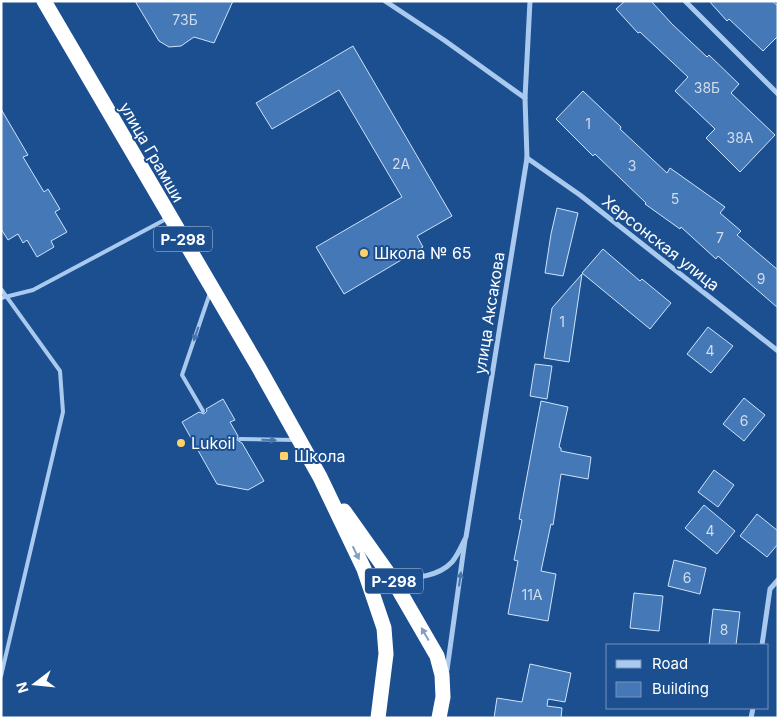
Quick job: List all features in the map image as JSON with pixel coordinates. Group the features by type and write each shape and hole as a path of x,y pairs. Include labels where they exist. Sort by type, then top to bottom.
{"highway":[{"name":"улица Грамши","path":"48,2 259,368 320,478"},
{"name":"Р-298","path":"320,478 393,580 437,656 442,675 443,697 439,718"},
{"name":"Р-298","path":"320,478 364,570 384,628 386,654 378,718"}],"street":[{"path":"385,1 444,40 525,98"},
{"name":"улица Аксакова","path":"393,580 418,577 442,569 452,562 466,537 527,158 525,98 530,1"},
{"path":"685,1 778,94"},
{"name":"Херсонская улица","path":"527,158 580,195 778,351"},
{"path":"443,697 466,537"},
{"path":"762,644 770,589 778,580"}],"lane":[{"path":"4,297 33,290 170,216"},
{"path":"203,411 182,374 212,288"},
{"path":"1,289 4,297 60,371 63,412 1,676"},
{"path":"240,439 298,440"}],"building":[{"path":"135,1 233,1 214,43 194,37 181,46 169,47 159,41"},
{"path":"625,1 651,1 672,24 707,57 709,55 739,84 731,93 775,135 740,172 706,138 715,129 675,91 688,77 640,32 638,33 616,9"},
{"path":"709,1 772,1 778,6 778,36 763,51 729,19 727,21"},
{"path":"353,46 452,216 417,236 423,247 344,294 316,247 402,197 339,90 272,129 256,103"},
{"path":"583,91 667,173 670,168 725,207 720,213 741,231 737,235 778,270 778,308 718,256 716,259 681,227 680,229 645,204 595,154 593,156 556,119"},
{"path":"1,109 28,155 23,157 44,192 48,189 60,209 55,212 67,232 51,241 54,247 37,257 27,240 23,243 18,234 8,240 1,229"},
{"path":"557,208 578,213 563,276 545,273"},
{"path":"603,249 640,281 642,279 671,303 650,329 582,273"},
{"path":"582,274 569,362 544,358 552,308"},
{"path":"708,327 733,346 711,373 687,354"},
{"path":"535,364 552,366 547,399 530,396"},
{"path":"744,398 765,415 744,441 723,424"},
{"path":"223,399 235,420 230,422 238,436 237,440 242,443 264,481 248,490 217,484 182,422 199,412 204,414 207,411 206,409"},
{"path":"541,401 568,407 559,447 561,451 591,457 588,479 561,474 553,525 551,524 541,571 556,574 548,621 508,614 518,561 514,560 522,520 519,519"},
{"path":"714,470 734,485 718,507 698,492"},
{"path":"704,505 735,531 717,554 685,528"},
{"path":"757,514 778,531 778,544 767,557 740,536"},
{"path":"674,560 706,568 700,594 668,586"},
{"path":"634,593 663,596 659,631 630,628"},
{"path":"713,609 740,612 736,644 709,644"},
{"path":"530,664 571,673 565,702 548,699 547,706 562,708 561,718 494,718 497,698 522,702"}],"place":[{"name":"Школа № 65","path":"364,253"},
{"name":"Lukoil","path":"181,443"},
{"name":"Школа","path":"284,456"}]}
